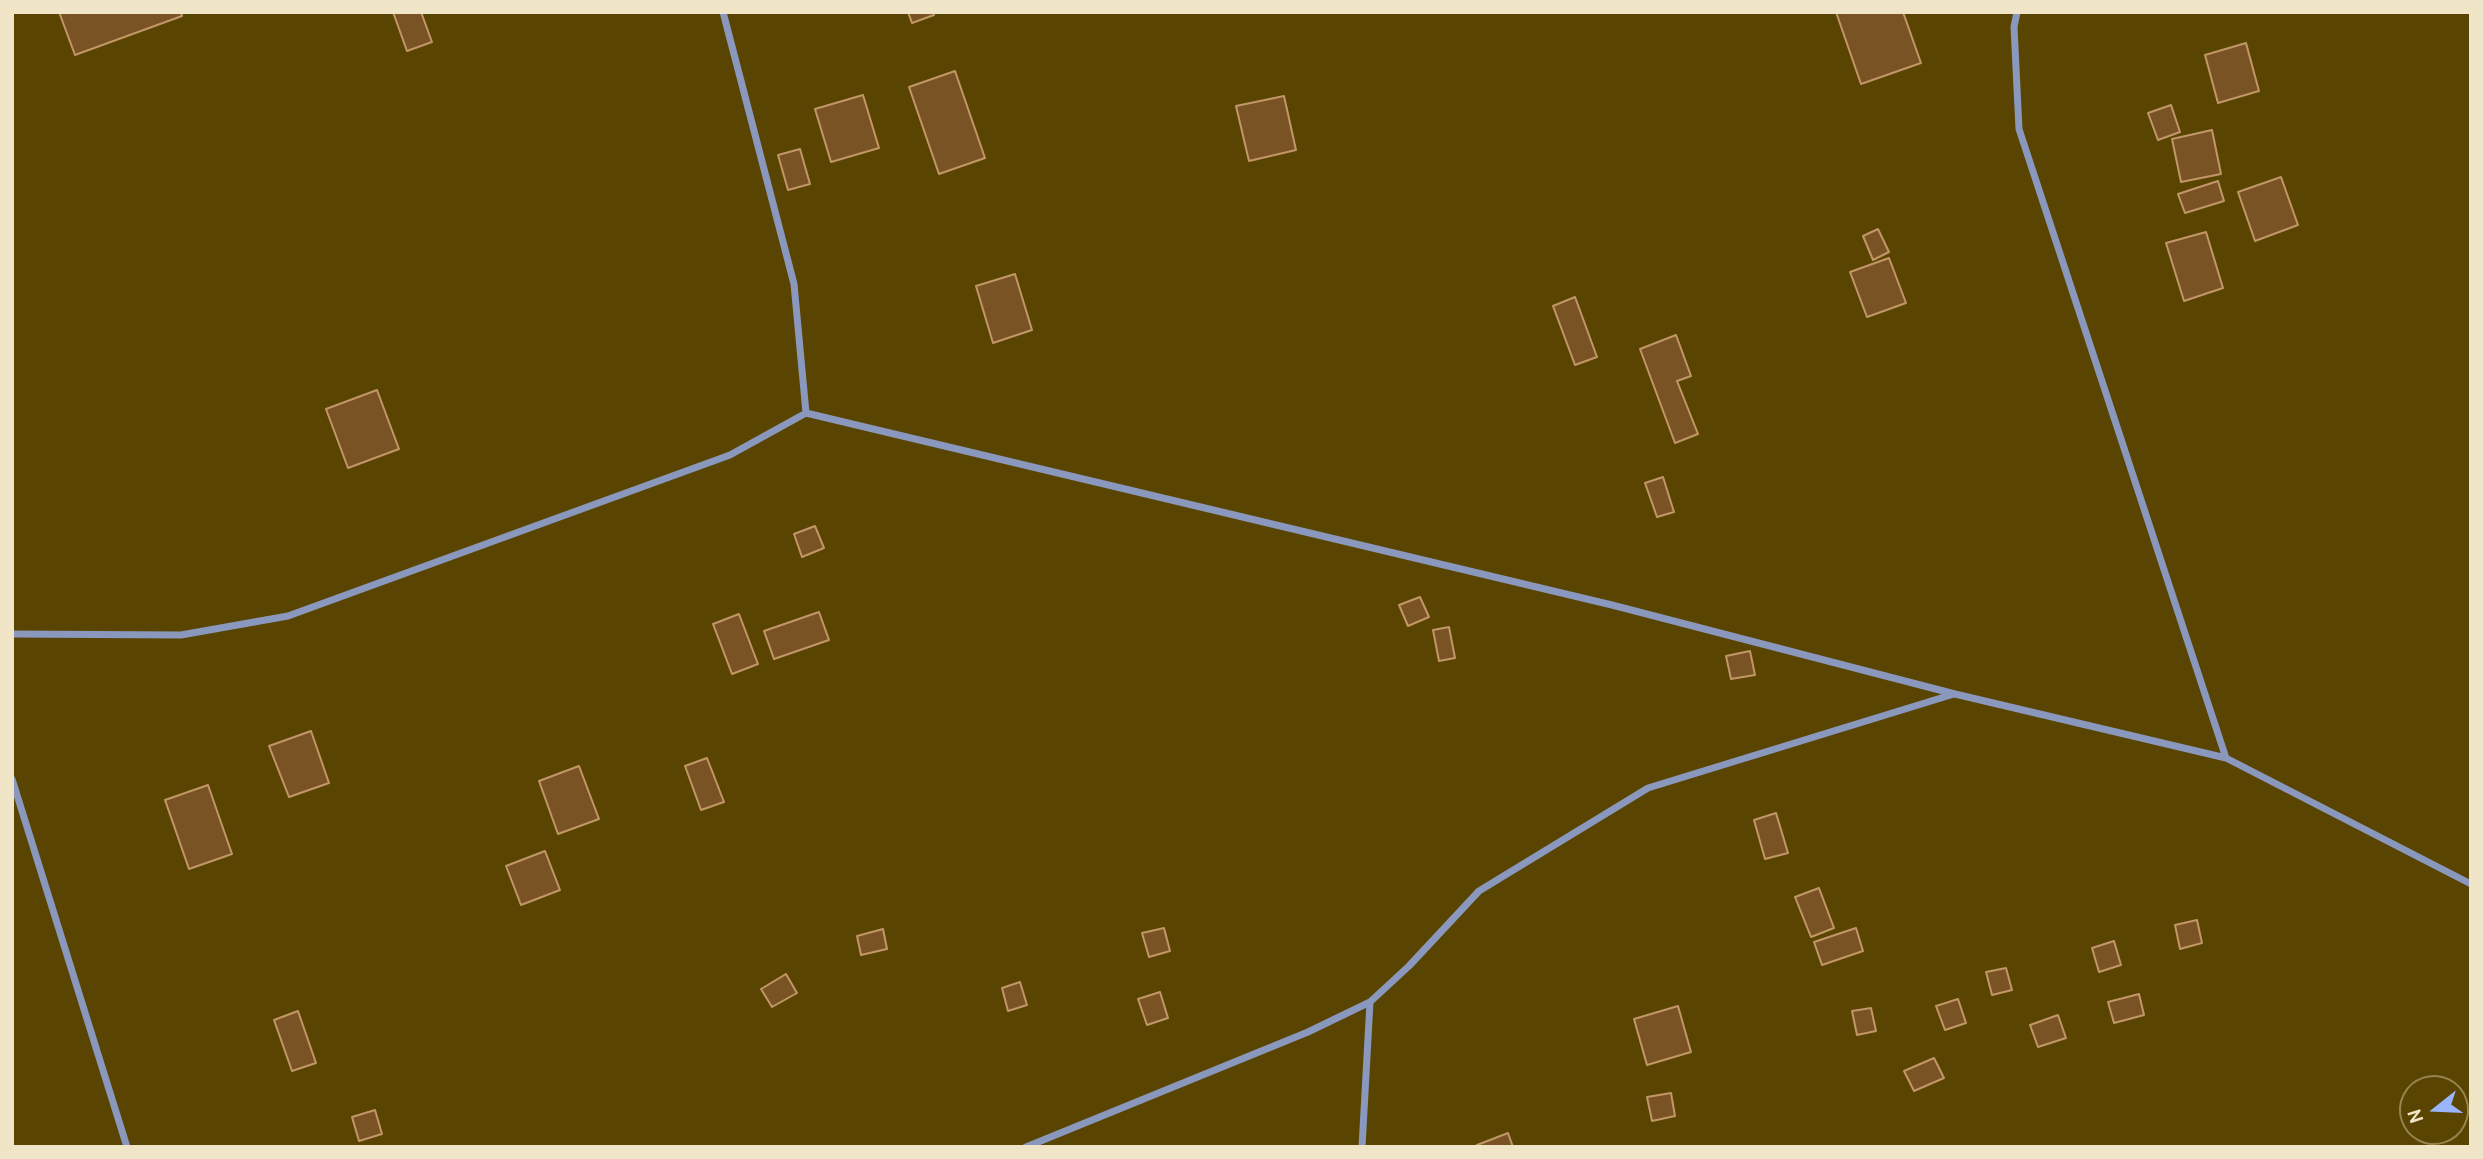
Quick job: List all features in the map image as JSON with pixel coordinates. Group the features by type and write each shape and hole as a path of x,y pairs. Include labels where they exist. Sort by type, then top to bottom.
{"street":[{"path":"723,12 794,284 806,412"},
{"path":"2017,12 2014,27 2019,129 2225,758"},
{"path":"12,634 181,635 288,616 730,455 806,412 1598,602 1955,694 2225,758 2471,884"},
{"path":"1026,1147 1308,1032 1370,1002 1409,966 1479,891 1648,788 1955,694"},
{"path":"12,779 127,1147"},
{"path":"1362,1147 1370,1002"}],"building":[{"path":"59,12 181,12 182,16 75,55"},
{"path":"393,12 421,12 432,42 407,51"},
{"path":"908,12 933,12 934,15 912,23"},
{"path":"1836,12 1903,12 1921,63 1861,84"},
{"path":"2246,43 2259,91 2218,103 2205,55"},
{"path":"955,71 985,158 939,174 909,87"},
{"path":"863,95 879,148 831,162 815,109"},
{"path":"1284,96 1296,150 1249,161 1236,106"},
{"path":"2171,105 2180,132 2158,140 2148,113"},
{"path":"2212,130 2221,174 2181,182 2172,139"},
{"path":"800,149 810,184 788,190 778,155"},
{"path":"2281,177 2298,225 2255,241 2238,192"},
{"path":"2218,181 2224,201 2185,213 2178,194"},
{"path":"1878,229 1889,252 1873,260 1863,236"},
{"path":"2206,232 2223,288 2184,301 2166,243"},
{"path":"1889,258 1906,303 1867,317 1850,272"},
{"path":"1015,274 1032,330 993,343 976,286"},
{"path":"1575,297 1597,357 1575,365 1553,306"},
{"path":"1676,335 1691,376 1677,381 1698,434 1675,443 1640,349"},
{"path":"377,390 399,449 348,468 326,409"},
{"path":"1663,477 1674,512 1657,517 1645,483"},
{"path":"815,526 824,548 802,557 794,534"},
{"path":"1420,597 1429,617 1408,626 1399,605"},
{"path":"819,612 829,640 774,659 764,631"},
{"path":"739,614 758,664 732,674 713,624"},
{"path":"1449,627 1455,658 1439,661 1433,630"},
{"path":"1750,651 1755,675 1731,679 1726,656"},
{"path":"311,731 329,783 289,797 269,746"},
{"path":"707,758 724,802 701,810 685,766"},
{"path":"579,766 599,819 558,834 539,781"},
{"path":"208,785 232,854 189,869 165,800"},
{"path":"1776,813 1788,853 1765,859 1754,820"},
{"path":"545,851 560,890 521,905 506,866"},
{"path":"1819,888 1834,928 1811,937 1795,897"},
{"path":"2197,920 2202,943 2180,949 2175,925"},
{"path":"1164,928 1170,951 1149,957 1142,933"},
{"path":"1856,928 1863,951 1822,965 1814,942"},
{"path":"883,929 887,949 861,955 857,936"},
{"path":"2114,941 2121,965 2099,972 2092,948"},
{"path":"2006,968 2012,990 1992,995 1986,972"},
{"path":"786,974 797,993 772,1007 761,989"},
{"path":"1020,982 1027,1005 1008,1011 1002,988"},
{"path":"1160,992 1168,1018 1147,1025 1138,999"},
{"path":"2139,994 2144,1015 2114,1023 2108,1002"},
{"path":"1958,999 1966,1023 1945,1030 1936,1006"},
{"path":"1678,1006 1691,1052 1647,1065 1634,1019"},
{"path":"1871,1008 1876,1031 1857,1035 1852,1011"},
{"path":"298,1011 316,1063 292,1071 274,1020"},
{"path":"2058,1015 2066,1038 2038,1047 2030,1025"},
{"path":"1934,1058 1944,1078 1914,1091 1904,1071"},
{"path":"1671,1093 1675,1116 1652,1121 1647,1097"},
{"path":"375,1110 382,1134 359,1141 352,1117"},
{"path":"1508,1133 1513,1147 1477,1145"}]}
